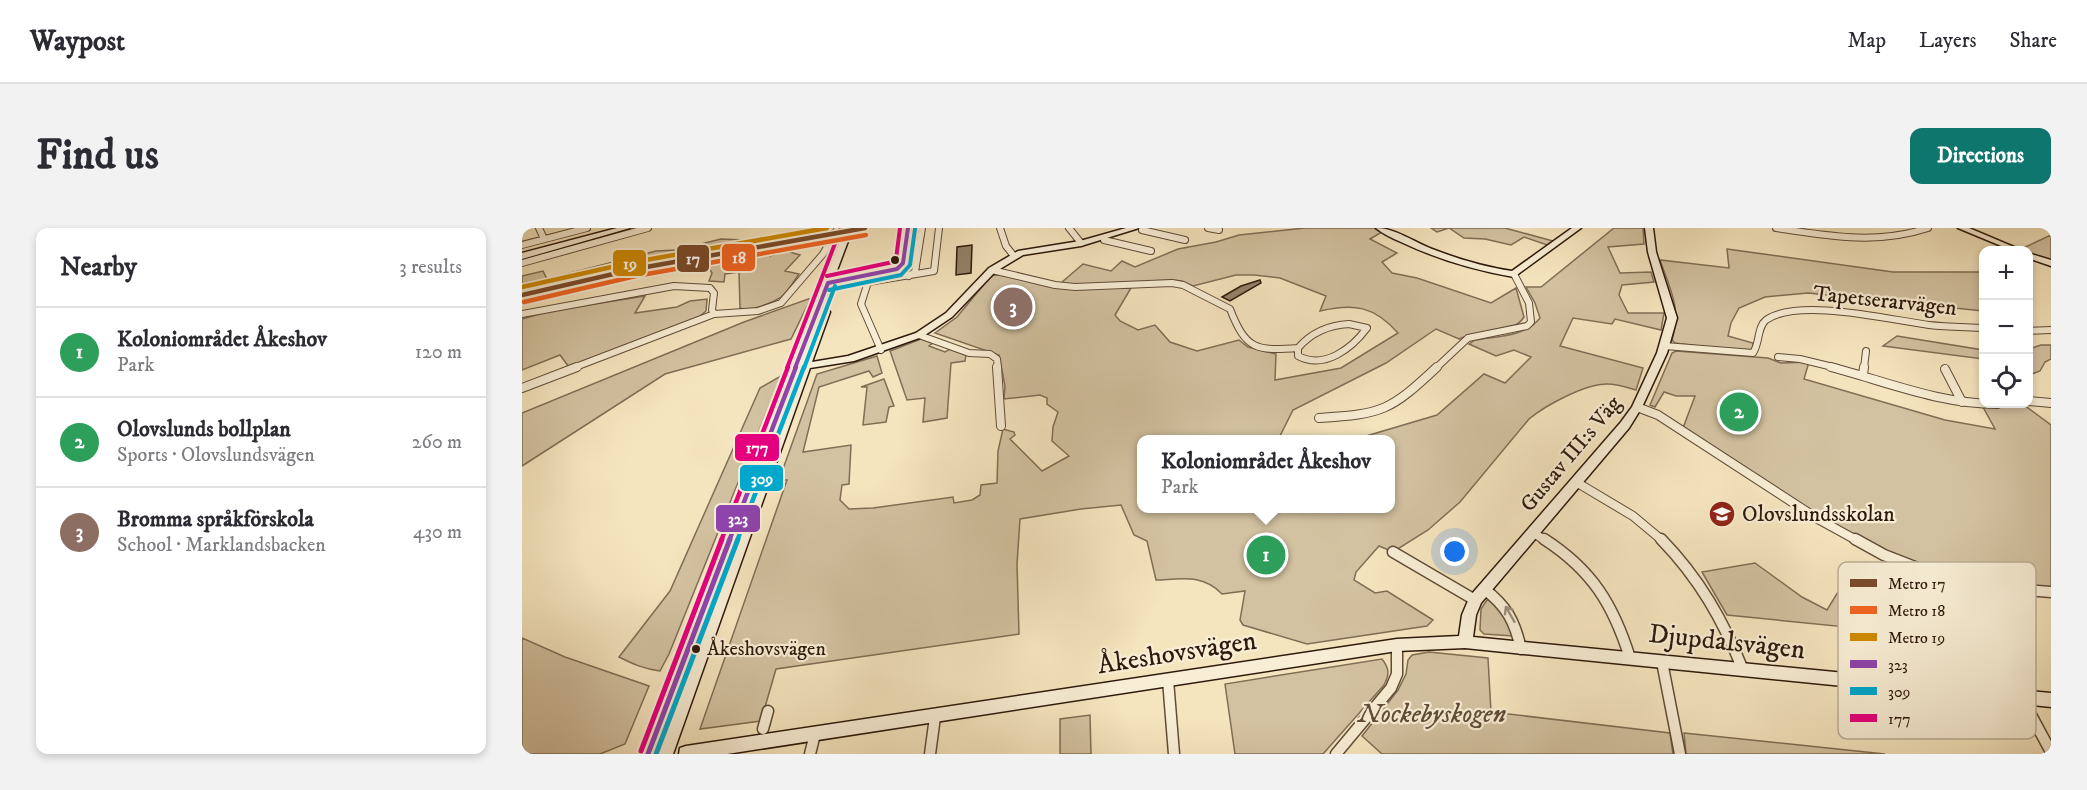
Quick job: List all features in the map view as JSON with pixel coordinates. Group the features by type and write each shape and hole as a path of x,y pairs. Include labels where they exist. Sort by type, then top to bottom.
{"street":[{"path":"539,228 544,239"},
{"path":"522,245 587,228"},
{"path":"522,254 611,228"},
{"path":"522,254 626,228"},
{"path":"522,262 648,228"},
{"path":"522,388 714,314 758,311 781,303 823,255 838,228"},
{"path":"665,754 849,228"},
{"path":"648,754 856,228"},
{"path":"909,276 915,272 922,228"},
{"path":"881,350 861,304 868,282 934,271 939,228"},
{"path":"1000,228 1006,246 1014,256"},
{"path":"1069,228 1081,243"},
{"path":"1208,228 1219,230"},
{"path":"1318,418 1364,415 1383,410 1406,396 1468,338 1527,326 1530,322 1530,308 1520,282 1514,274 1484,269 1433,253 1380,228"},
{"path":"1514,274 1577,228"},
{"name":"Gustav III:s Väg","path":"1465,642 1469,615 1475,600 1624,425 1637,407 1665,346 1672,318 1671,308 1652,252 1649,228"},
{"path":"1776,228 1874,241 1900,237 1928,228"},
{"path":"1962,228 2008,246"},
{"path":"801,367 838,362 881,350 919,335 949,315 992,270 1014,256 1139,229 1185,240"},
{"path":"1104,240 1150,251"},
{"path":"2033,257 2051,263"},
{"path":"992,270 1055,285 1075,287 1172,283 1183,285 1230,309 1239,333 1252,345 1271,350 1298,348 1311,336 1329,327 1353,324 1366,328 1357,341 1344,352 1320,359 1302,359 1298,356 1298,348"},
{"path":"522,314 674,286 702,286 710,288 714,293 712,310 714,314"},
{"name":"Tapetserarvägen","path":"1665,346 1753,353 1757,349 1760,328 1766,320 1779,313 1797,310 1822,310 1930,325 1979,328"},
{"path":"2033,330 2051,330"},
{"path":"919,335 969,353 990,354 997,359 1001,426"},
{"path":"1863,375 1866,351"},
{"path":"1778,357 1804,359 1962,402 1979,403"},
{"path":"1944,369 1962,402"},
{"path":"2033,401 2051,403"},
{"path":"1637,407 1658,415 1850,538 1902,562"},
{"path":"1576,482 1606,496 1627,510 1658,534 1677,553 1699,579 1719,613 1743,670"},
{"path":"1532,531 1560,548 1592,578 1611,605 1623,632 1630,658"},
{"path":"1393,552 1475,600"},
{"path":"1484,589 1507,608 1515,622 1521,649"},
{"path":"2036,591 2051,592"},
{"name":"Djupdalsvägen","path":"1397,645 1465,642 1838,680"},
{"path":"1336,754 1391,688 1397,674 1397,645"},
{"name":"Åkeshovsvägen","path":"683,753 722,751 815,734 1397,645"},
{"path":"1662,662 1680,754"},
{"path":"1168,680 1174,754"},
{"name":"Djupdalsvägen","path":"2036,699 2051,700"},
{"path":"763,729 768,711"},
{"path":"930,754 935,717"},
{"path":"2036,725 2051,752"},
{"path":"810,754 815,734"}],"green space":[{"path":"1305,228 1374,228 1382,232 1370,239 1397,253 1382,262 1392,273 1417,278 1491,303 1516,288 1524,317 1512,327 1459,339 1436,329 1386,363 1293,410 1280,435 1137,435 1137,513 1395,513 1395,435 1370,435 1437,415 1484,374 1505,383 1531,357 1514,350 1496,356 1469,344 1475,340 1519,332 1534,324 1540,318 1526,287 1541,287 1614,228 1643,228 1644,244 1608,247 1620,273 1651,272 1654,282 1622,285 1619,295 1628,313 1664,313 1661,330 1615,319 1612,324 1573,318 1560,346 1643,368 1636,390 1607,384 1598,385 1577,391 1545,408 1529,419 1460,502 1428,530 1393,552 1379,546 1356,572 1354,580 1375,593 1387,591 1433,620 1427,626 1307,644 1243,625 1240,620 1245,591 1222,594 1207,583 1192,579 1156,580 1147,541 1134,535 1121,505 1081,509 1020,519 1017,564 1019,634 776,669 761,721 700,729 787,480 779,480 817,374 877,356 882,373 873,377 869,371 819,387 803,452 851,445 849,484 842,485 840,500 849,509 953,497 954,503 972,500 980,495 981,485 997,483 998,451 1003,429 1014,432 1015,435 1010,439 1042,471 1069,456 1052,441 1053,427 1058,412 1047,404 1047,398 1040,395 1004,399 1005,386 999,355 935,333 957,317 991,276 1001,275 1060,286 1131,288 1115,315 1120,321 1138,330 1155,325 1170,342 1197,351 1239,340 1248,347 1276,354 1275,380 1341,368 1398,333 1380,317 1363,309 1343,307 1320,311 1326,296 1280,278 1236,275 1193,286 1172,280 1076,285 1061,283 1083,264 1111,271 1122,261 1135,267 1178,249 1239,235"},
{"path":"1431,228 1449,228 1437,232"},
{"path":"1449,228 1505,228 1553,241 1547,245 1524,237 1511,245 1485,239 1464,238"},
{"path":"2051,235 2051,263 2033,256 2033,246 2028,246"},
{"path":"721,239 744,240 743,246 522,290 522,276 543,271 547,279 656,251 677,250"},
{"path":"1727,249 1893,272 1979,272 1979,311 1808,293 1765,297 1739,308 1731,323 1728,336 1753,343 1753,353 1675,343 1672,340 1675,328 1674,299 1660,260 1729,268"},
{"path":"764,251 770,256 786,251 800,255 785,271 799,274 781,297 755,308 740,308 739,272 725,274 724,282 709,281 712,273 709,268 634,277 522,300 522,297 642,269 703,258"},
{"path":"645,296 635,313 677,307 690,301 707,299 706,311 699,317 569,367 560,355 522,370 522,319 550,311"},
{"path":"811,298 791,339 665,374 522,466 522,413 744,322"},
{"path":"1897,336 1979,349 1979,358 1883,346"},
{"path":"921,339 933,343 929,346 945,352 950,349 966,355 965,361 951,363 947,418 923,422 925,398 907,400 890,351"},
{"path":"2051,345 2051,359 2045,362 2040,371 2033,374 2033,354 2033,348"},
{"path":"1676,351 1768,358 1781,363 1809,362 1804,379 1945,420 1995,429 1984,408 2028,408 2051,425 2051,589 2036,587 2036,562 1912,562 1885,552 1822,517 1683,428 1695,396 1676,396 1664,392 1655,407 1650,405 1672,353"},
{"path":"781,376 669,654 660,671 639,666 619,657 670,591 760,388"},
{"path":"884,379 894,406 889,407 886,422 863,425 867,387 861,387"},
{"path":"1755,563 1802,597 1827,610 1838,592 1838,626 1727,615 1702,572"},
{"path":"1487,600 1502,609 1513,636 1484,634 1480,630 1481,609"},
{"path":"522,638 565,657 649,686 625,744 600,754 522,754"},
{"name":"Nockebyskogen","path":"1429,652 1488,658 1491,712 1670,733 1673,754 1382,754 1362,736 1398,690 1406,674 1408,660 1412,655"},
{"path":"1382,659 1388,671 1384,685 1323,754 1235,754 1225,684"},
{"path":"1090,715 1091,754 1060,754 1060,719"},
{"path":"1684,733 1885,754 1686,754"}],"building":[{"path":"972,245 971,273 956,275 957,247"},
{"path":"1260,280 1261,283 1230,301 1222,297 1241,286"}],"metro line":[{"name":"19","path":"522,287 634,262 827,228"},
{"name":"17","path":"522,295 635,269 865,228"},
{"name":"18","path":"524,302 636,276 866,235"}],"transit line":[{"name":"177","path":"641,751 841,228"},
{"name":"177","path":"827,276 893,262 896,259 900,228"},
{"name":"323","path":"828,283 897,269 903,263 908,228"},
{"name":"309","path":"829,290 901,275 910,265 915,229"},
{"name":"323","path":"648,754 828,283"},
{"name":"309","path":"656,754 835,286"}],"place":[{"name":"Bromma språkförskola","path":"1013,307"},
{"name":"Olovslunds bollplan","path":"1739,412"},
{"name":"Olovslundsskolan","path":"1722,514"},
{"name":"Koloniområdet Åkeshov","path":"1266,555"},
{"name":"Åkeshovsvägen","path":"696,649"}]}
